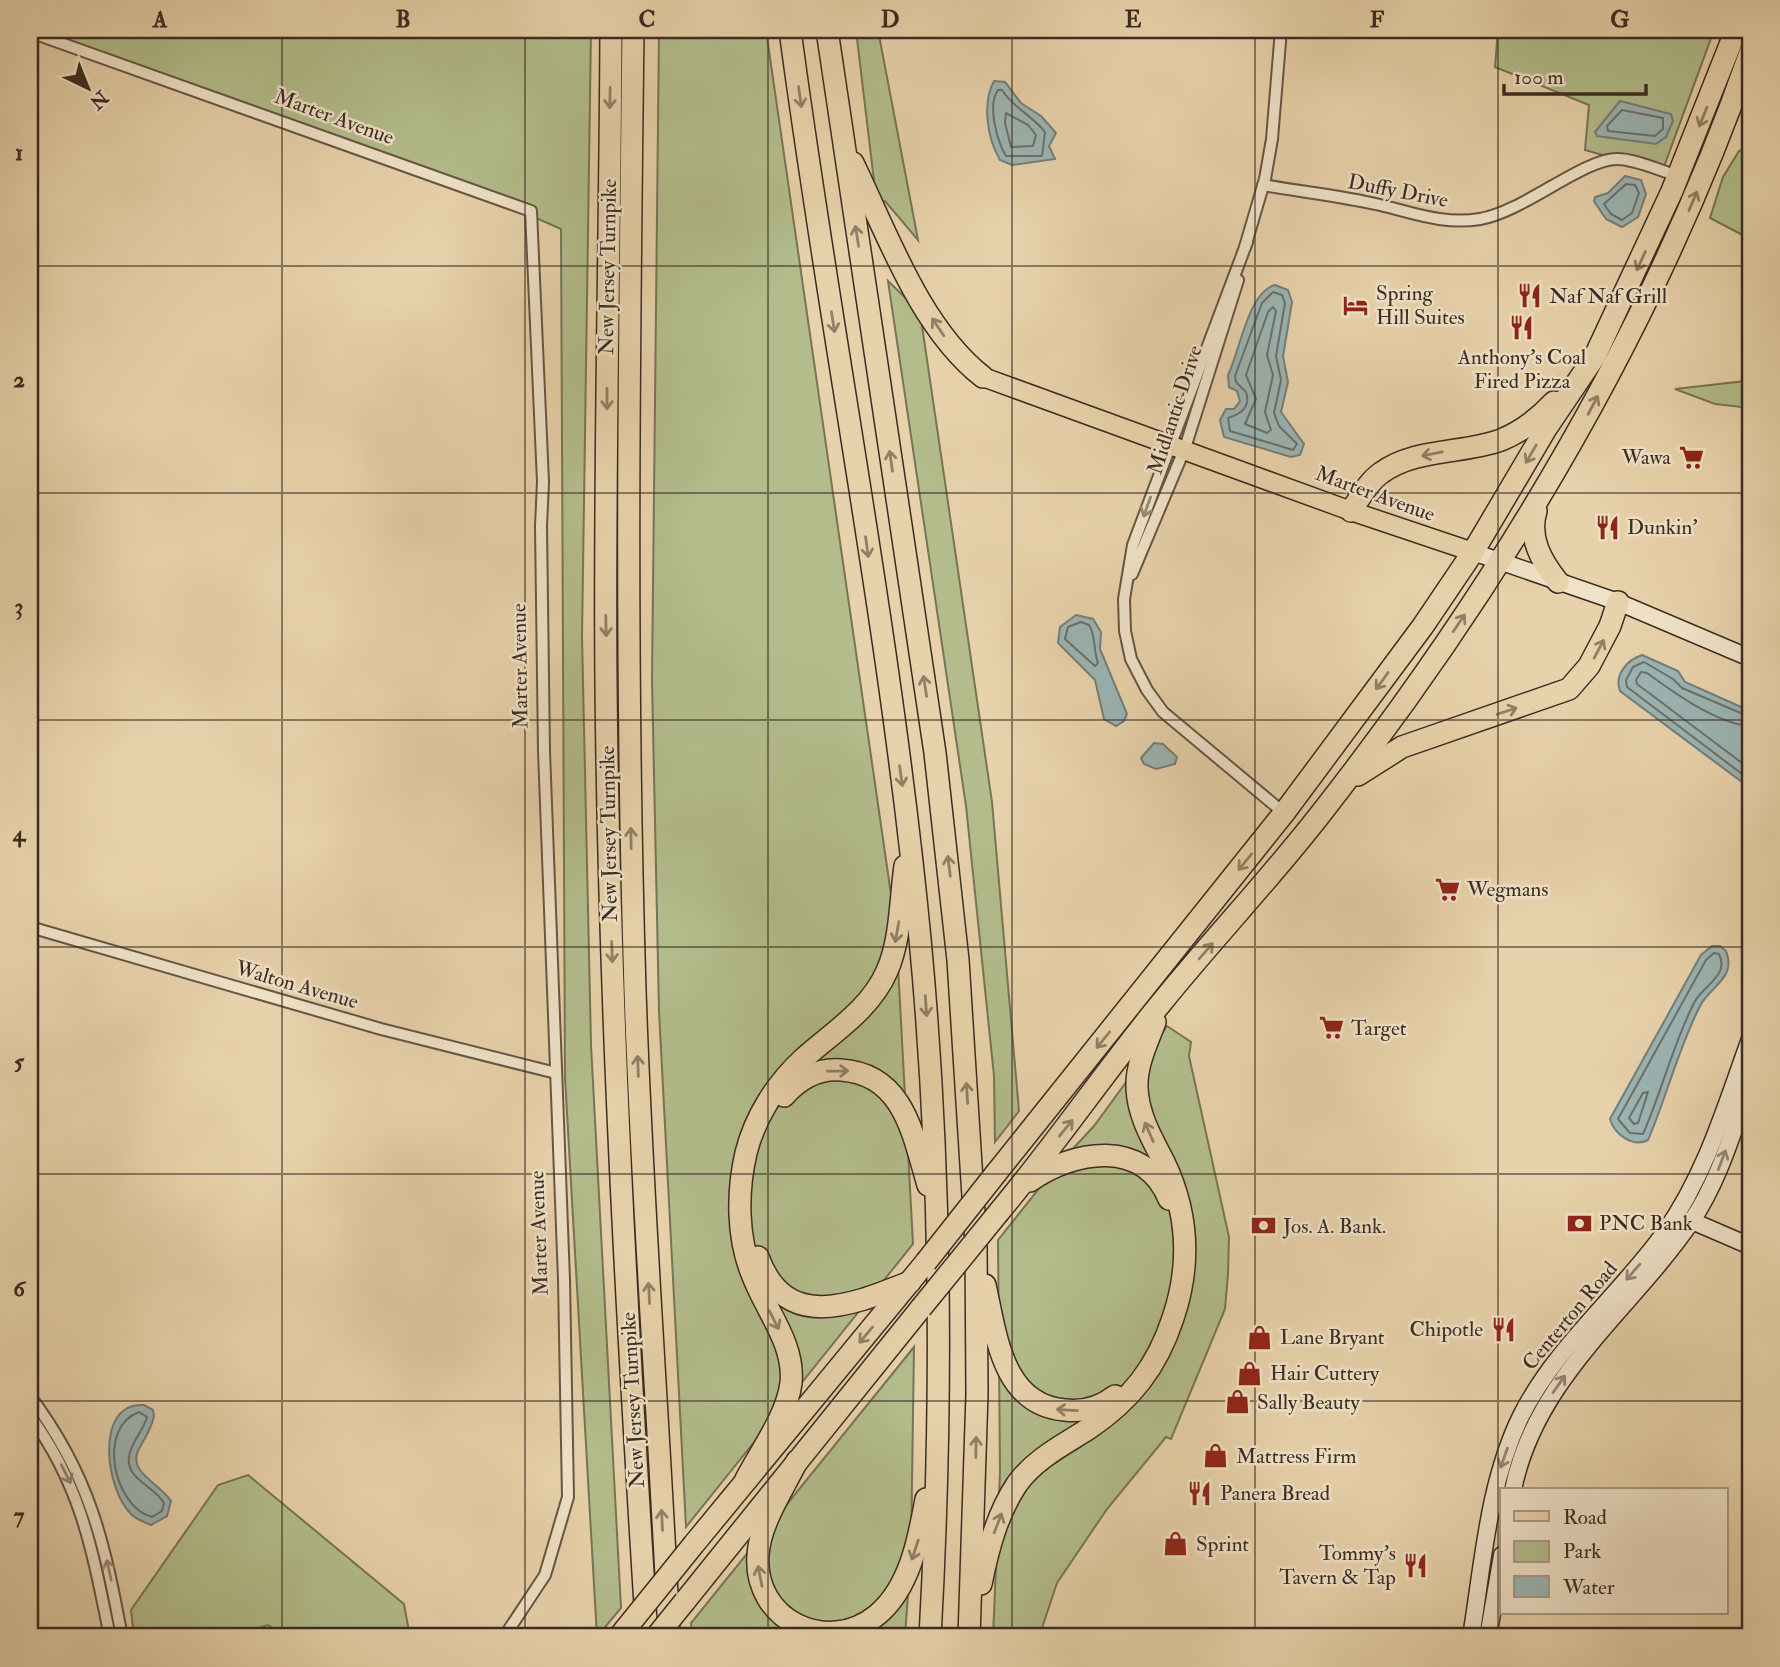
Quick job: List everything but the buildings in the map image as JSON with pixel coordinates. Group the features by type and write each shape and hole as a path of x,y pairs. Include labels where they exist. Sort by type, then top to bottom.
{"highway":[{"name":"New Jersey Turnpike","path":"611,30 606,504 608,808 618,1115 647,1637"},
{"name":"New Jersey Turnpike","path":"633,30 628,616 631,850 640,1108 669,1637"},
{"path":"790,30 909,840 927,1021 938,1217 938,1435 930,1637"},
{"path":"827,30 939,788 958,960 976,1244 976,1407 970,1637"},
{"path":"619,1637 910,1282 1284,813 1423,626 1474,552 1546,427 1594,356 1679,176 1736,30"},
{"path":"656,1637 1003,1206 1161,1002 1230,924 1337,793 1500,561 1539,500 1642,312 1693,202 1750,54"},
{"path":"843,142 901,263 932,319 960,359 983,377"},
{"path":"1351,511 1372,481 1392,466 1424,455 1483,446 1521,430 1551,405 1594,356"},
{"path":"1539,500 1532,530 1542,559 1558,582"},
{"path":"1337,793 1369,765 1402,747 1569,689 1589,666 1610,626 1618,602"},
{"path":"746,1479 786,1403 791,1382 790,1361 783,1339 751,1273 744,1250 740,1200 746,1153 762,1111 780,1084 803,1059 860,1010 887,971 898,923 909,840"},
{"path":"970,1637 997,1522 1018,1483 1050,1452 1105,1417 1134,1393 1154,1363 1174,1315 1184,1259 1184,1220 1173,1182 1141,1111 1137,1086 1137,1073 1161,1002"},
{"path":"910,1282 863,1300 829,1308 794,1301 779,1291 768,1277 753,1242 751,1199 758,1152 774,1110 800,1080 817,1072 853,1070 884,1084 907,1114 938,1217"},
{"path":"976,1244 1002,1359 1023,1392 1039,1404 1075,1411 1103,1403 1127,1385 1153,1346 1175,1274 1176,1228 1164,1189 1152,1174 1136,1163 1119,1156 1100,1154 1062,1162 1026,1184 1003,1206"},
{"path":"797,1461 762,1534 757,1569 761,1586 774,1608 794,1625 827,1634 844,1632 862,1625 878,1614 903,1580 919,1538 938,1435"}],"main road":[{"name":"Marter Avenue","path":"983,377 1177,445 1351,511 1618,602 1750,658"},
{"name":"Centerton Road","path":"1471,1637 1500,1469 1522,1415 1555,1364 1637,1268 1688,1196 1708,1156 1750,1039"},
{"name":"Centerton Road","path":"1514,1488 1525,1446 1552,1393 1692,1221 1717,1174 1750,1084"},
{"path":"1692,1221 1750,1246"},
{"path":"1488,1637 1500,1567"}],"street":[{"name":"Midlantic Drive","path":"1126,586 1247,242 1264,185 1273,129 1281,30"},
{"name":"Marter Avenue","path":"30,32 531,211 543,482 544,751 564,1280 568,1497 545,1574 504,1637"},
{"name":"Duffy Drive","path":"1264,185 1378,205 1422,218 1463,221 1490,217 1517,207 1597,164 1612,159 1679,176"},
{"name":"Midlantic Drive","path":"1247,242 1233,302 1208,369 1133,545 1126,586 1125,631 1130,659 1163,712 1284,813"},
{"name":"Walton Avenue","path":"30,927 369,1025 556,1073"},
{"path":"30,1396 67,1451 94,1510 122,1637"},
{"path":"30,1416 68,1477 84,1516 110,1637"}],"green space":[{"path":"30,30 591,30 582,637 591,1045 621,1608 597,1637 565,1078 561,229 500,202"},
{"path":"659,30 766,30 896,929 913,1244 686,1527 659,1011 652,680"},
{"path":"856,30 878,30 918,240 885,201 877,206"},
{"path":"1498,30 1714,30 1662,172 1585,150 1589,105 1495,67"},
{"path":"1750,150 1750,239 1710,218 1723,177 1739,151"},
{"path":"888,281 920,312 992,802 1019,1111 995,1142 994,1076 966,806"},
{"path":"1750,326 1750,408 1715,404 1675,389 1745,381"},
{"path":"1167,1026 1191,1042 1189,1056 1229,1237 1225,1309 1171,1439 1166,1437 1107,1509 1057,1583 1039,1637 993,1637 1000,1472 998,1240 1057,1166 1094,1126"},
{"path":"914,1347 911,1551 905,1637 692,1637 691,1623"},
{"path":"248,1475 404,1604 410,1637 286,1637 268,1625 248,1631 243,1637 134,1637 131,1610 218,1485"}],"water":[{"path":"994,81 1005,82 1021,103 1041,116 1056,133 1049,146 1055,159 1012,165 1000,160 989,131 987,110"},
{"path":"1620,101 1671,114 1673,121 1666,137 1656,144 1597,136 1595,132"},
{"path":"1625,176 1641,180 1646,194 1638,217 1622,227 1606,219 1594,201 1595,197 1608,193"},
{"path":"1275,285 1288,290 1292,302 1283,356 1288,382 1281,412 1304,444 1300,455 1291,457 1224,437 1220,420 1226,409 1234,409 1240,401 1237,391 1229,387 1228,375 1251,310 1266,290"},
{"path":"1076,615 1093,619 1101,632 1100,649 1127,714 1124,721 1116,726 1104,719 1095,680 1058,643 1060,627"},
{"path":"1642,655 1678,671 1685,682 1750,711 1750,788 1620,691 1619,679 1623,669 1631,660"},
{"path":"1154,743 1163,744 1177,757 1175,764 1156,769 1144,764 1141,758"},
{"path":"1712,946 1720,946 1726,951 1728,968 1721,981 1704,999 1692,1022 1648,1140 1630,1141 1616,1130 1610,1119 1701,955"},
{"path":"144,1405 153,1410 154,1416 136,1459 141,1472 171,1501 167,1516 151,1525 134,1517 123,1504 111,1469 109,1450 111,1432 117,1418 128,1408"}],"place":[{"name":"Naf Naf Grill","path":"1529,296"},
{"name":"Spring Hill Suites","path":"1356,305"},
{"name":"Anthony's Coal Fired Pizza","path":"1522,328"},
{"name":"Wawa","path":"1691,457"},
{"name":"Dunkin'","path":"1607,527"},
{"name":"Wegmans","path":"1447,889"},
{"name":"Target","path":"1331,1028"},
{"name":"PNC Bank","path":"1579,1223"},
{"name":"Jos. A. Bank.","path":"1263,1226"},
{"name":"Chipotle","path":"1503,1329"},
{"name":"Lane Bryant","path":"1260,1337"},
{"name":"Hair Cuttery","path":"1250,1373"},
{"name":"Sally Beauty","path":"1237,1402"},
{"name":"Mattress Firm","path":"1216,1456"},
{"name":"Panera Bread","path":"1200,1493"},
{"name":"Sprint","path":"1176,1544"},
{"name":"Tommy's Tavern & Tap","path":"1416,1565"}]}
